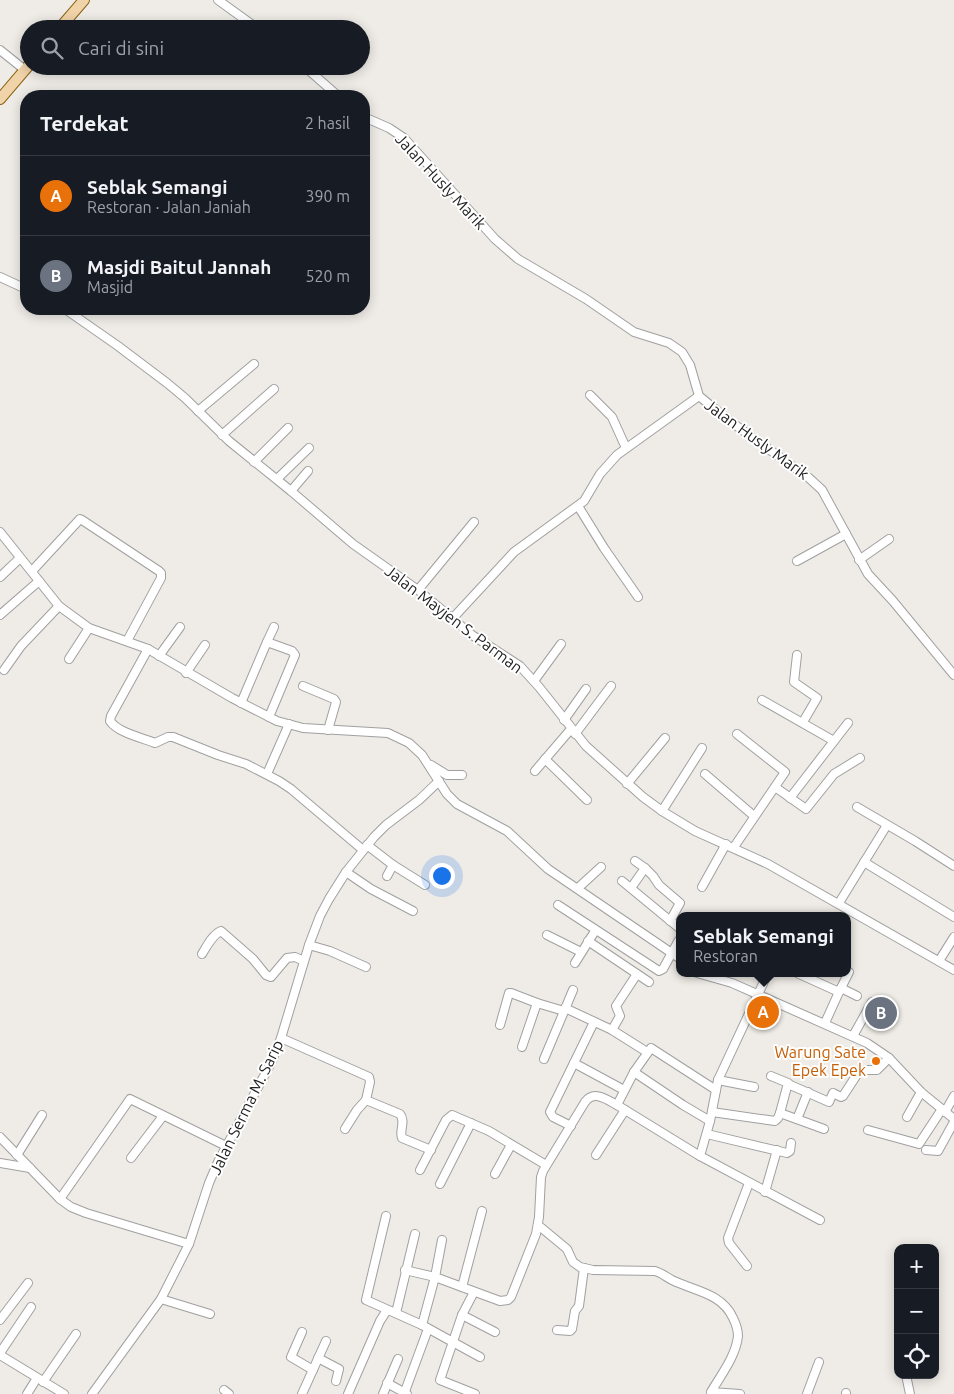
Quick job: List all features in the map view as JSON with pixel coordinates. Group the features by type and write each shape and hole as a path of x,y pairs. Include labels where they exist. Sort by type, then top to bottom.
{"main road":[{"path":"67,20 84,0"},
{"path":"0,99 21,75"}],"street":[{"path":"218,0 246,20"},
{"path":"0,50 20,63"},
{"path":"314,75 331,90"},
{"name":"Jalan Husly Marik","path":"370,119 404,138 495,239 518,259 586,299 634,332 679,349 690,365 699,396 816,483 830,504 868,574 893,601 954,675"},
{"path":"0,276 20,286"},
{"name":"Jalan Mayjen S. Parman","path":"74,315 167,383 222,435 353,544 418,590 484,644 520,666 534,681 573,732 595,755 627,784 662,811 695,831 768,864 954,970"},
{"path":"198,411 254,364"},
{"path":"222,435 274,389"},
{"path":"590,395 612,417 626,448"},
{"path":"452,619 514,552 584,501 607,465 626,448 699,396"},
{"path":"254,462 288,428"},
{"path":"277,479 309,448"},
{"path":"291,491 308,471"},
{"path":"578,506 638,597"},
{"path":"32,571 80,520 159,571 161,578 127,641"},
{"path":"418,590 474,522"},
{"path":"797,562 846,534"},
{"path":"1,535 59,606 89,628 148,649 186,673 269,717 303,728 388,733 409,743 426,761 447,794 457,804 507,831 544,865 676,956"},
{"path":"859,560 889,539"},
{"path":"0,577 20,558"},
{"path":"0,616 40,581"},
{"path":"4,670 21,646 59,606"},
{"path":"159,656 180,627"},
{"path":"241,703 274,627"},
{"path":"69,659 89,628"},
{"path":"268,642 292,651 295,655 269,717"},
{"path":"534,681 561,644"},
{"path":"186,673 205,645"},
{"path":"148,649 111,716 111,724 117,729 155,743 168,737 173,737 246,764 267,774 291,789 365,848 425,885"},
{"path":"797,655 793,677 794,682 817,698 803,722"},
{"path":"302,686 335,701 328,730"},
{"path":"535,771 573,732 611,686"},
{"path":"564,720 586,689"},
{"path":"762,700 834,741"},
{"path":"790,798 848,723"},
{"path":"267,774 289,724"},
{"path":"702,887 730,846 784,775 784,770 737,734"},
{"path":"627,784 665,738"},
{"path":"662,811 702,748"},
{"path":"775,787 806,810 834,774 860,758"},
{"path":"546,759 587,800"},
{"path":"426,761 447,775 462,775"},
{"path":"706,774 754,816"},
{"name":"Jalan Serma M. Sarip","path":"92,1394 161,1299 189,1244 199,1219 209,1183 226,1146 265,1076 281,1038 304,961 320,916 329,899 346,872 386,825 419,800 439,781"},
{"path":"857,807 954,866"},
{"path":"839,903 887,825"},
{"path":"635,861 653,876 659,886 680,903 670,921"},
{"path":"864,862 954,917"},
{"path":"387,876 393,865"},
{"path":"578,888 601,867"},
{"path":"631,888 645,868"},
{"path":"346,872 413,911"},
{"path":"622,881 676,926"},
{"path":"558,905 595,931 659,971 663,969 676,945"},
{"path":"575,963 580,952 595,931"},
{"path":"202,954 213,937 220,932 253,959 266,975 270,977 288,958 295,957 304,961"},
{"path":"547,935 580,952"},
{"path":"939,961 954,936"},
{"path":"588,941 649,982"},
{"path":"310,945 330,951 366,967"},
{"path":"612,1030 620,1016 616,1006 638,974"},
{"path":"712,977 732,982 758,995 826,1023 877,1049 889,1058 921,1092 954,1120 938,1151 926,1150"},
{"path":"700,1156 707,1134 718,1080 766,977"},
{"path":"807,977 857,996"},
{"path":"826,1023 846,977"},
{"path":"544,1059 573,990"},
{"path":"500,1025 509,993 564,1010 594,1022 612,1030 647,1052"},
{"path":"853,1036 872,1002"},
{"path":"522,1047 538,1003"},
{"path":"571,1126 553,1117 550,1112 594,1022"},
{"path":"281,1038 368,1077 370,1082 366,1100 345,1129"},
{"path":"617,1105 634,1072 649,1049 653,1048 716,1090"},
{"path":"771,1076 830,1102 834,1093 842,1097 860,1070 877,1070 889,1058"},
{"path":"574,1063 624,1090"},
{"path":"634,1072 710,1121"},
{"path":"718,1080 754,1087"},
{"path":"712,1112 777,1120 788,1084"},
{"path":"797,1119 808,1092"},
{"path":"907,1117 921,1092"},
{"path":"405,1270 435,1277 500,1301 510,1298 538,1225 541,1177 546,1165 585,1102 592,1096 601,1097 617,1105 700,1156 820,1220"},
{"path":"868,1130 919,1144 954,1096"},
{"path":"60,1199 130,1099 226,1146"},
{"path":"366,1100 400,1114 403,1120 401,1137 431,1150"},
{"path":"596,1156 626,1110"},
{"path":"780,1113 824,1129"},
{"path":"17,1155 42,1115"},
{"path":"131,1158 163,1116"},
{"path":"420,1170 449,1117 456,1116 489,1131 546,1165"},
{"path":"440,1184 471,1123"},
{"path":"707,1134 788,1153 791,1143"},
{"path":"0,1137 60,1199 71,1207 189,1244"},
{"path":"495,1174 511,1145"},
{"path":"766,1192 777,1150"},
{"path":"0,1163 30,1168"},
{"path":"747,1266 729,1243 728,1238 749,1183"},
{"path":"462,1287 482,1211"},
{"path":"386,1216 366,1299 425,1327 480,1357"},
{"path":"538,1225 567,1249 573,1262 584,1268 593,1270 655,1271 712,1296 723,1304 731,1313 738,1336 735,1351 711,1393 740,1394"},
{"path":"396,1313 415,1234"},
{"path":"387,1383 405,1394 425,1327 442,1240"},
{"path":"557,1330 572,1329 575,1311 580,1306 584,1268"},
{"path":"0,1320 28,1283"},
{"path":"474,1292 462,1315 440,1380 475,1394"},
{"path":"161,1299 210,1314"},
{"path":"31,1307 0,1354 64,1394"},
{"path":"348,1394 386,1310"},
{"path":"462,1315 495,1332"},
{"path":"302,1332 291,1359 313,1370"},
{"path":"27,1394 76,1334"},
{"path":"302,1394 326,1341"},
{"path":"318,1358 339,1369 336,1382"},
{"path":"383,1394 398,1359"},
{"path":"807,1394 819,1362"},
{"path":"907,1379 910,1394"}],"place":[{"name":"Seblak Semangi","path":"763,1012"},
{"name":"Masjdi Baitul Jannah","path":"881,1013"},
{"name":"Warung Sate Epek Epek","path":"876,1061"}]}
